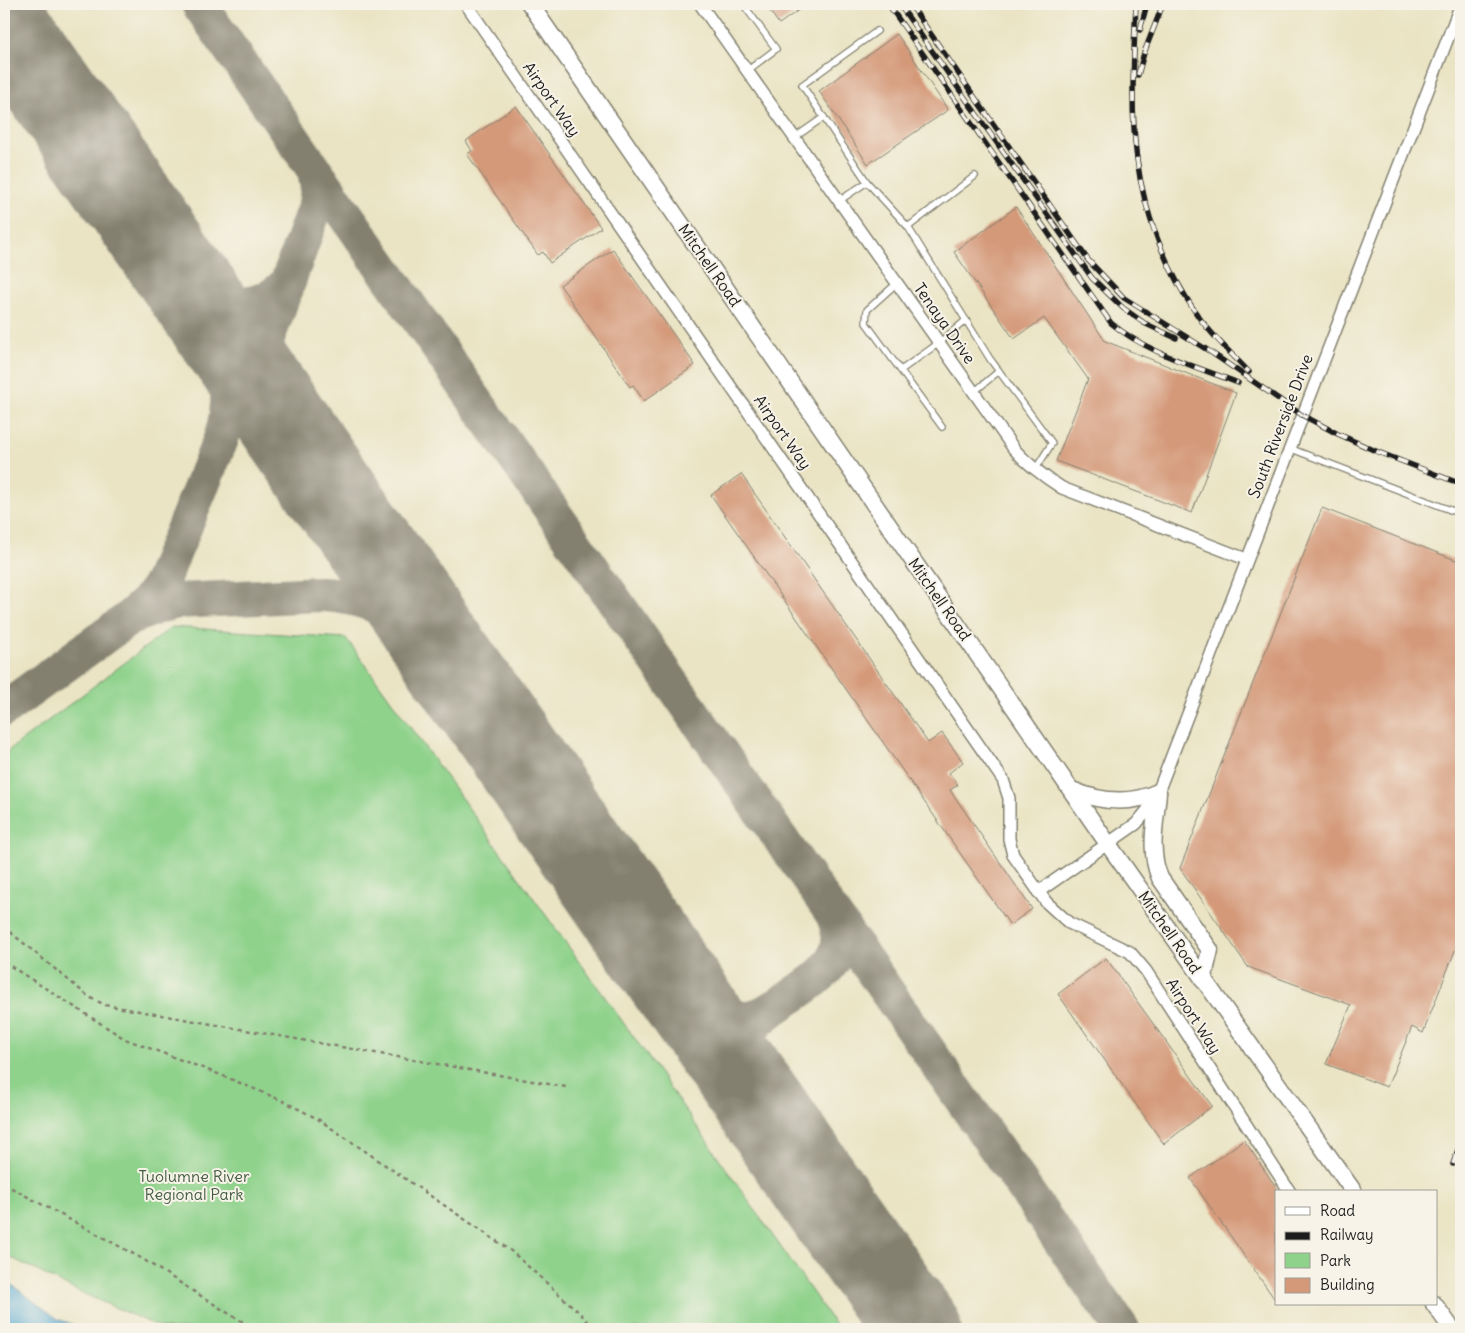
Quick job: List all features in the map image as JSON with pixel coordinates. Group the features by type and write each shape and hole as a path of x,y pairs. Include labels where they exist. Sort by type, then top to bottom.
{"main road":[{"name":"Mitchell Road","path":"530,4 1108,844 1353,1190"},
{"path":"1072,790 1097,798 1122,801 1141,798 1158,792 1154,843 1157,870 1160,878 1210,950 1203,980"},
{"path":"1435,1306 1452,1329"}],"street":[{"name":"Airport Way","path":"466,4 1003,780 1009,798 1009,839 1013,855 1038,892 1069,923 1130,952 1158,990 1289,1190"},
{"name":"Tenaya Drive","path":"700,4 1014,448 1035,470 1062,488 1246,559"},
{"name":"South Riverside Drive","path":"1108,844 1139,821 1150,807 1158,792 1461,4"},
{"path":"1038,892 1108,844"}],"lane":[{"path":"743,4 776,49 748,71"},
{"path":"877,31 802,85 867,182 908,227 999,371 1052,443 1035,470"},
{"path":"794,138 824,117"},
{"path":"908,227 975,176"},
{"path":"839,201 867,182"},
{"path":"897,283 867,310 866,323 942,427"},
{"path":"901,370 966,320"},
{"path":"974,392 999,371"},
{"path":"1289,448 1461,514"}],"path":[{"path":"4,926 89,997 106,1005 566,1087"},
{"path":"4,962 125,1039 283,1101 318,1120 511,1251 594,1329"},
{"path":"4,1184 141,1258 240,1320 260,1329"}],"green space":[{"name":"Tuolumne River Regional Park","path":"172,627 346,638 651,1061 838,1329 164,1329 73,1289 4,1254 4,754"}],"water":[{"path":"4,1279 58,1319 86,1329 4,1329"}],"building":[{"path":"765,4 807,4 779,24"},
{"path":"897,34 948,110 868,164 819,91"},
{"path":"516,106 601,228 550,263 543,252 538,255 467,154 472,151 466,141"},
{"path":"1016,207 1105,341 1236,393 1192,513 1056,461 1088,379 1044,318 1014,339 954,252"},
{"path":"613,249 695,365 644,401 633,385 630,387 560,285"},
{"path":"741,474 928,743 942,733 963,762 949,773 958,785 950,790 1032,909 1010,925 711,495"},
{"path":"1322,508 1461,562 1461,935 1423,1033 1412,1027 1387,1087 1326,1064 1351,1005 1248,967 1180,868"},
{"path":"1106,958 1212,1106 1164,1144 1058,994"},
{"path":"1244,1140 1276,1187 1275,1300 1190,1178"}],"taxiway":[{"path":"199,4 1122,1329"},
{"path":"283,422 268,391 264,370 265,348 316,204 318,188 315,171"},
{"path":"186,282 197,292 209,299 224,304 238,305 267,299 279,291 289,280"},
{"path":"4,709 128,619 147,602 161,583 221,439 228,408 228,377 221,347 210,317"},
{"path":"132,617 157,606 178,601 321,594 356,599 387,610 415,627 441,649"},
{"path":"682,994 702,1009 732,1019 755,1017 768,1011 814,980 831,963 837,953 839,942 838,929 833,914"},
{"path":"748,1088 741,1066 743,1045 753,1027 770,1011"}],"runway":[{"path":"4,21 916,1329"}],"railway":[{"path":"888,4 1111,323 1140,343 1156,351 1238,383"},
{"path":"899,4 1092,278 1123,308 1144,323 1176,338"},
{"path":"910,4 1088,260 1124,298 1209,351 1302,415 1378,452 1461,484"},
{"path":"1136,4 1133,82 1135,140 1140,179 1151,219 1175,277 1201,321 1249,372"},
{"path":"1140,30 1147,4"},
{"path":"1138,75 1144,53 1163,4"},
{"path":"1453,1164 1461,1142"}]}
